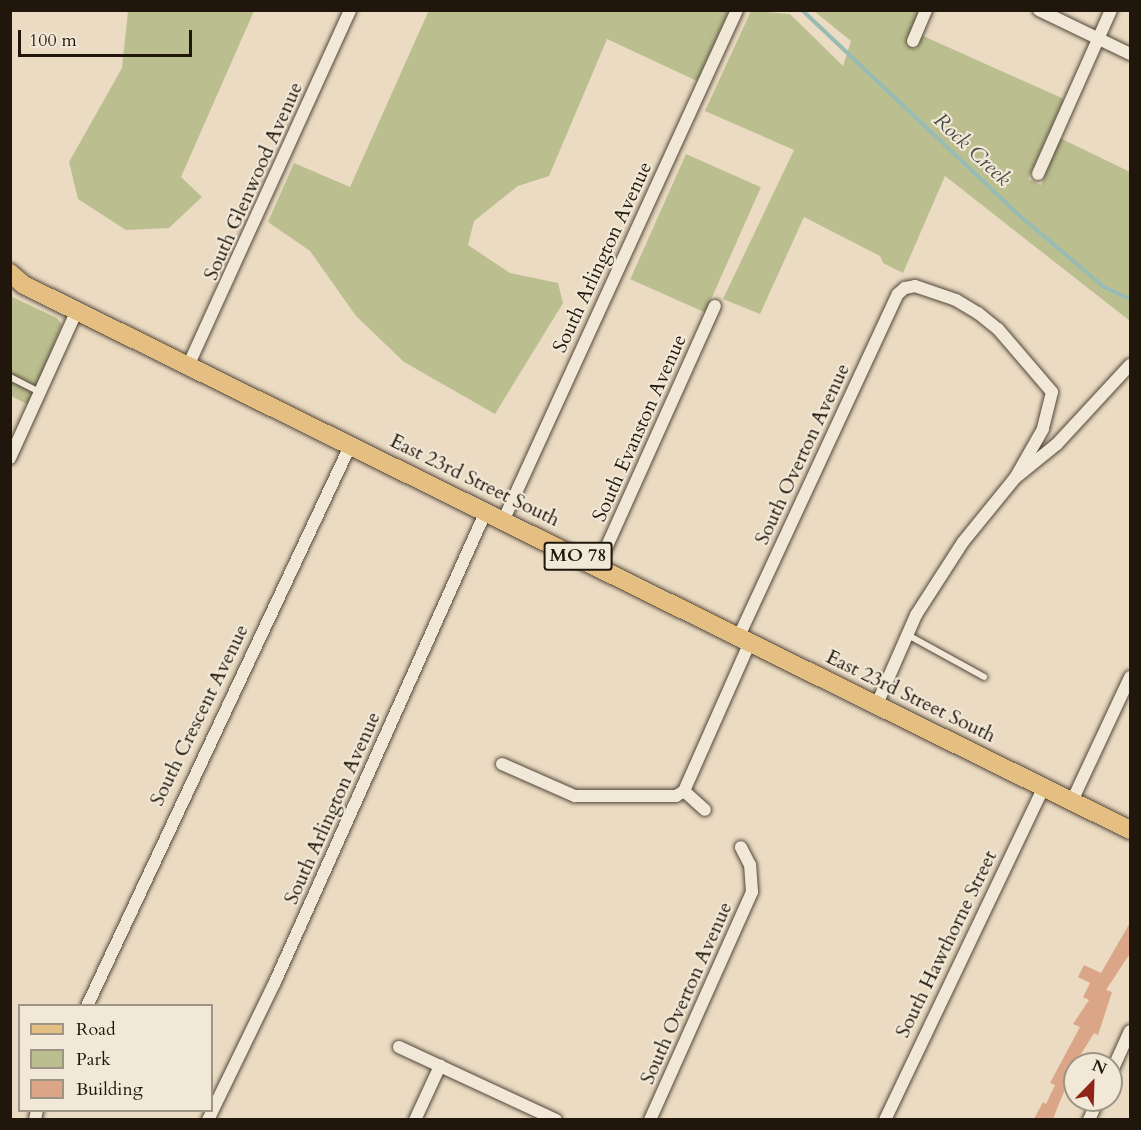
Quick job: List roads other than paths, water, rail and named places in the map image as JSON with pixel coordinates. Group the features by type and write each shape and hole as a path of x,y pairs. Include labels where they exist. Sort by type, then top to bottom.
{"main road":[{"name":"East 23rd Street South","path":"15,280 1131,830"}],"street":[{"name":"South Glenwood Avenue","path":"188,366 350,10"},
{"name":"South Arlington Avenue","path":"504,519 736,10"},
{"path":"913,41 926,10"},
{"path":"1039,10 1131,54"},
{"path":"1038,174 1111,10"},
{"name":"South Overton Avenue","path":"684,791 745,639 902,291 915,286 978,313 998,328 1052,392 1043,429 1015,478"},
{"name":"South Evanston Avenue","path":"598,566 715,306"},
{"path":"10,458 77,310"},
{"path":"876,704 934,583 1015,478 1057,444 1131,365"},
{"name":"South Crescent Avenue","path":"87,1004 351,444"},
{"name":"South Arlington Avenue","path":"213,1109 275,982 486,511"},
{"path":"1072,801 1131,677"},
{"path":"502,764 575,796 656,799 684,791 705,810"},
{"name":"South Hawthorne Street","path":"885,1119 1044,787"},
{"name":"South Overton Avenue","path":"651,1119 752,892 750,865 741,847"},
{"path":"1121,1052 1131,1030"},
{"path":"399,1047 555,1119"},
{"path":"415,1119 440,1066"}],"lane":[{"path":"10,377 41,393"},
{"path":"908,634 984,677"}],"waterway":[{"name":"Rock Creek","path":"802,10 1020,216 1104,287 1130,299"}]}
